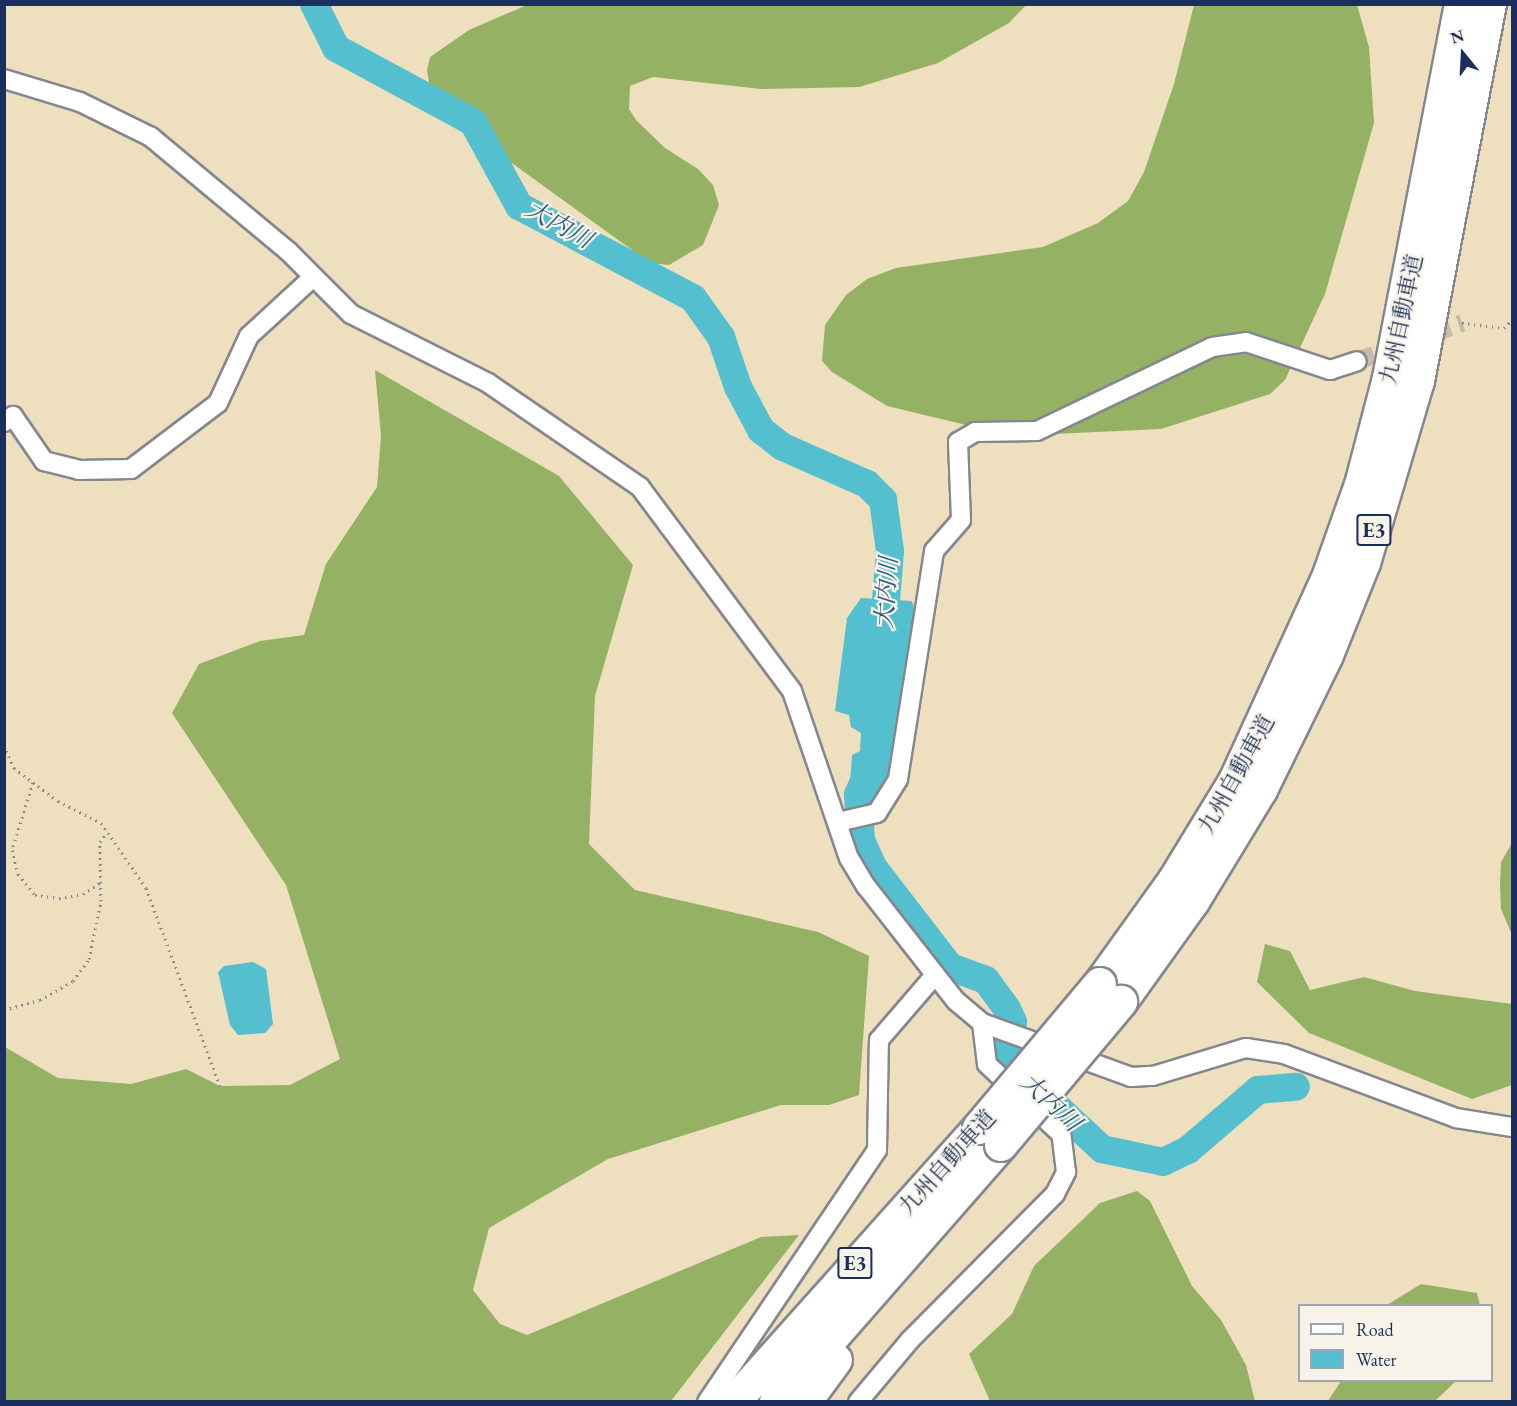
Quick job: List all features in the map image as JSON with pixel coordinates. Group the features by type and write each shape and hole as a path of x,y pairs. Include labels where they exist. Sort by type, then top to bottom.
{"highway":[{"name":"九州自動車道","path":"1110,993 1235,781 1328,578 1361,485 1389,378 1461,4"},
{"name":"九州自動車道","path":"734,1401 990,1137 1110,993 1194,900 1261,790 1327,655 1364,563 1418,381 1490,4"},
{"name":"九州自動車道","path":"776,1401 975,1174 990,1137"},
{"path":"806,1401 975,1174"}],"street":[{"path":"4,79 80,102 151,137 288,251 312,278 351,314 488,383 640,487 792,691 849,858 866,886 935,975 982,1023 1131,1077 1153,1076 1246,1048 1284,1054 1456,1118 1512,1127"},
{"path":"4,422 13,416 44,461 79,470 131,469 218,403 249,336 312,278"},
{"path":"838,822 877,813 898,779 934,550 961,520 958,442 975,432 1037,431 1212,347 1246,342 1330,370 1357,361"},
{"path":"707,1401 878,1150 879,1040 935,975"},
{"path":"858,1401 910,1340 1055,1194 1066,1172 1060,1134 987,1064 982,1023"}],"path":[{"path":"1462,322 1504,328 1512,320"},
{"path":"4,745 14,768 107,832 146,888 220,1086"},
{"path":"33,782 12,850 18,874 36,895 59,898 83,894 101,882"},
{"path":"4,1010 40,1000 73,981 83,966 101,882 100,842 107,832"}],"green space":[{"path":"527,5 1026,5 1009,23 938,63 859,87 761,89 653,77 630,86 629,109 636,120 665,148 698,169 713,185 719,205 703,245 669,265 650,263 433,106 427,70 430,57 469,30"},
{"path":"1194,5 1357,5 1369,47 1374,123 1325,294 1285,380 1270,394 1161,429 1012,436 887,406 832,372 822,361 825,325 846,295 867,279 896,268 1043,247 1098,223 1128,201 1144,172 1174,84"},
{"path":"375,370 559,476 633,565 595,696 589,844 635,890 818,932 869,956 859,1095 829,1105 781,1105 608,1159 489,1228 473,1290 500,1324 527,1335 761,1237 799,1235 671,1401 5,1401 5,1047 58,1078 131,1084 186,1069 220,1086 290,1085 340,1059 286,885 172,713 199,664 260,641 304,635 326,564 377,487 381,436"},
{"path":"1512,843 1512,935 1501,909 1500,885 1501,862"},
{"path":"1265,944 1290,951 1310,990 1364,977 1415,991 1512,1004 1512,1085 1472,1099 1309,1033 1257,982"},
{"path":"1137,1191 1150,1201 1192,1286 1221,1320 1246,1365 1255,1401 990,1401 969,1354 1012,1314 1034,1266 1100,1203"},
{"path":"1421,1284 1477,1293 1480,1304 1389,1304"},
{"path":"1340,1382 1455,1382 1435,1401 1328,1401"}],"water":[{"path":"861,598 912,601 920,627 901,751 877,804 849,798 852,755 860,751 861,733 851,727 849,715 835,711 847,618"},
{"path":"253,962 266,969 273,1024 265,1033 238,1035 230,1025 218,972 224,966"}],"waterway":[{"name":"大内川","path":"314,4 336,48 473,122 519,206 693,298 721,337 738,387 761,430 783,447 867,484 883,500 890,551 883,638"},
{"name":"大内川","path":"873,761 858,795 861,840 873,867 950,967 986,980 1007,1009 1013,1022 1007,1045 1013,1066 1102,1149 1163,1162 1188,1150 1258,1090 1296,1087"}],"tunnel":[{"path":"1357,361 1462,323"}]}
